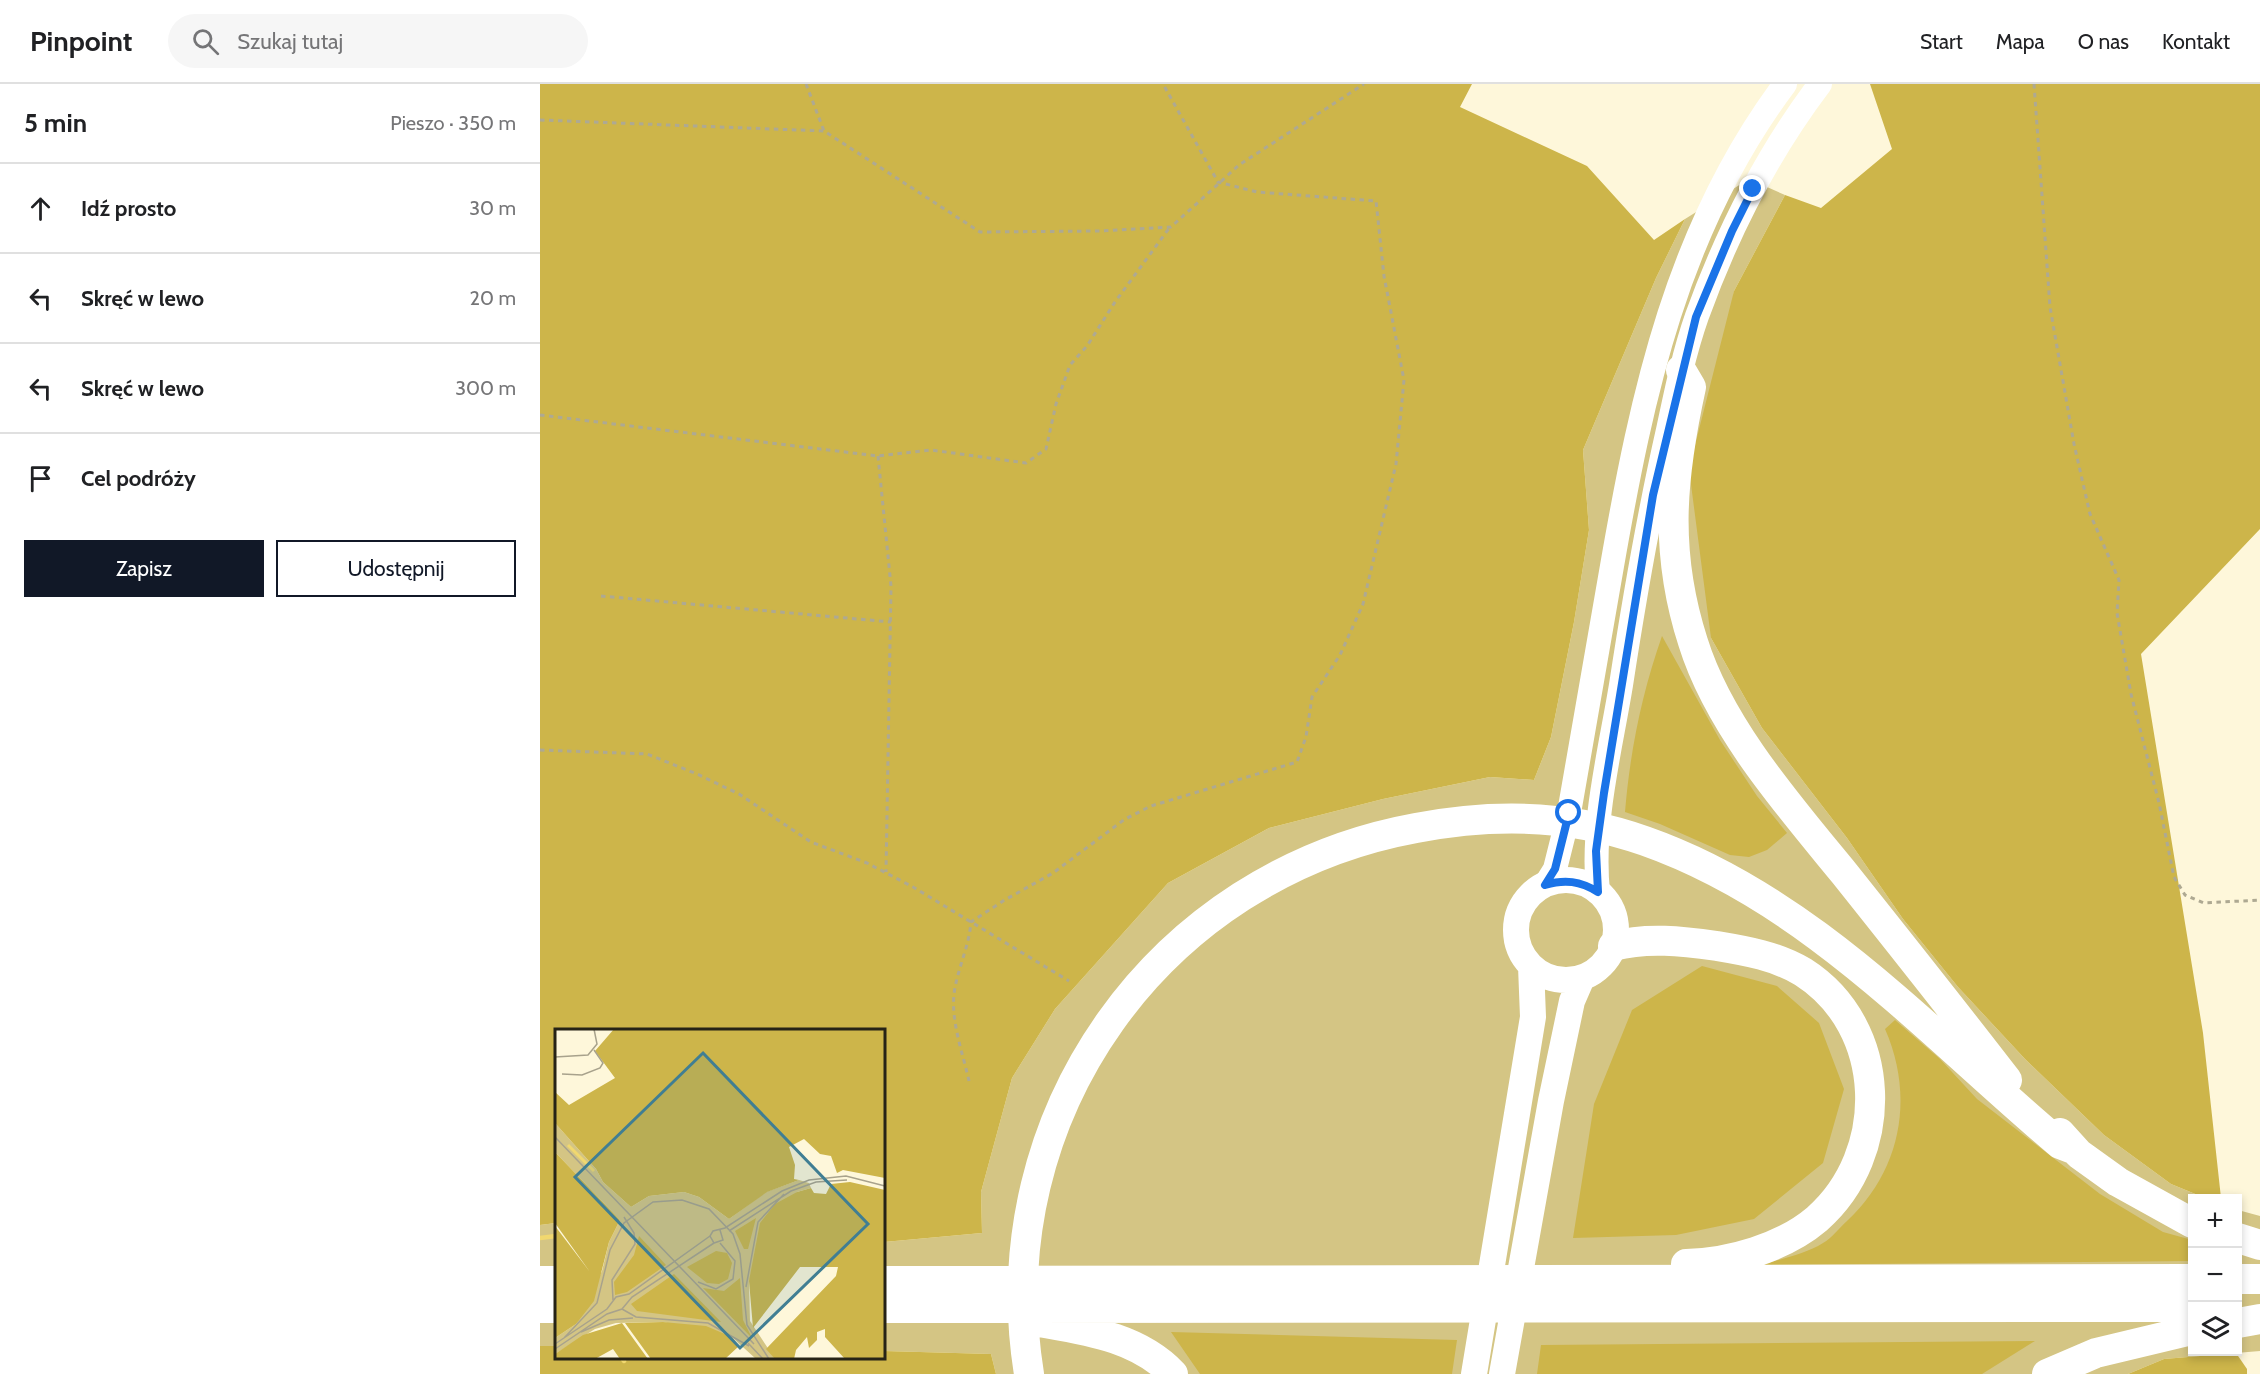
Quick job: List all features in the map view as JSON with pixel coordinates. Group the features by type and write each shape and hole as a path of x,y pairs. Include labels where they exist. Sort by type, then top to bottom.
{"highway":[{"path":"1681,370 1691,387 1677,456 1671,502 1677,575 1693,644 1710,682 1748,747 1806,827 2010,1084 2073,1149 2118,1182 2188,1220"},
{"path":"1029,1374 1024,1347 1024,1256 1029,1219 1048,1144 1066,1094 1084,1060 1143,979 1170,950 1225,907 1280,875 1327,853 1379,835 1444,823 1519,817 1578,823 1641,840 1732,879 1803,924 1936,1034 1994,1088 2060,1144 2073,1149"},
{"path":"1562,1278 1591,1267 1695,1264 1725,1259 1780,1241 1808,1225 1832,1203 1856,1167 1868,1135 1871,1089 1860,1043 1837,1004 1803,972 1755,952 1708,945 1649,940 1613,946"},
{"path":"2242,1239 2260,1245"},
{"path":"885,1281 990,1303 1053,1304 1447,1278 2188,1279"},
{"path":"2242,1279 2260,1279"},
{"path":"885,1308 990,1303 1439,1307 2188,1307"},
{"path":"1053,1304 1159,1361 1173,1374"},
{"path":"2242,1307 2260,1307"},
{"path":"2242,1322 2260,1319"},
{"path":"2047,1374 2096,1353 2188,1331"}],"main road":[{"path":"1545,885 1567,881 1588,886 1598,892 1614,917 1613,946 1606,959 1582,978 1571,980 1550,978 1531,966 1518,946 1516,922 1526,900 1545,885 1555,869 1569,813 1629,467 1653,362 1673,297 1708,214 1753,130 1785,84"},
{"path":"1598,892 1596,851 1626,649 1653,495 1681,370 1696,317 1732,231 1778,144 1820,84"},
{"path":"1474,1374 1533,1017 1531,966"},
{"path":"1502,1374 1553,1089 1572,1001 1582,978"}],"path":[{"path":"806,84 824,131"},
{"path":"971,922 1053,873 1125,819 1151,806 1297,762 1306,737 1311,697 1340,655 1363,604 1396,464 1404,380 1384,276 1376,201 1257,192 1218,182 1163,84"},
{"path":"540,415 878,456 931,450 1026,462 1046,449 1056,404 1070,365 1088,346 1115,302 1171,227 1239,165 1364,84"},
{"path":"2034,84 2052,319 2090,514 2119,580 2117,613 2131,694 2159,803 2174,877 2185,895 2204,903 2260,900"},
{"path":"540,120 824,131 981,232 1101,231 1171,227"},
{"path":"878,456 891,586 886,872"},
{"path":"601,596 891,622"},
{"path":"540,750 647,754 739,794 811,842 886,872 1069,981"},
{"path":"969,1081 956,1025 954,994 969,944 971,922"}],"shaded area":[{"path":"540,84 1472,84 1460,107 1587,166 1654,240 1685,219 1656,278 1583,450 1589,530 1574,622 1551,737 1534,780 1490,777 1383,799 1269,828 1168,883 1055,1009 1012,1078 981,1192 982,1233 885,1242 885,1029 555,1029 555,1223 540,1225"},
{"path":"1870,84 2260,84 2260,529 2141,654 2203,1033 2221,1194 2195,1194 2171,1184 2104,1135 2025,1059 1958,987 1903,919 1847,838 1762,728 1711,638 1689,469 1734,291 1785,195 1821,208 1892,149"},
{"path":"1749,179 1785,195 1734,291 1711,638 1762,728 1847,838 1903,919 1958,987 2025,1059 2104,1135 2171,1184 2195,1194 2188,1194 2188,1356 2200,1356 2164,1359 2128,1374 996,1374 991,1354 885,1351 885,1242 982,1233 981,1192 1012,1078 1055,1009 1168,883 1269,828 1383,799 1490,777 1534,780 1551,737 1574,622 1589,530 1583,450 1656,278 1685,219"},
{"path":"1662,636 1720,740 1757,796 1787,833 1767,850 1749,857 1730,855 1660,824 1625,812 1638,722 1648,679"},
{"path":"1702,966 1777,986 1819,1023 1844,1089 1823,1163 1754,1219 1676,1235 1573,1238 1594,1104 1632,1010"},
{"path":"1895,1020 1940,1059 1977,1099 2100,1194 2163,1232 2188,1239 2188,1261 1763,1265 1809,1250 1826,1241 1865,1201 1880,1179 1891,1156 1898,1132 1900,1106 1899,1081 1894,1055 1885,1029"},
{"path":"2242,1211 2260,1216 2260,1351 2242,1352"},
{"path":"555,1223 555,1346 540,1346 540,1225"},
{"path":"1171,1332 1457,1340 1452,1374 1200,1374"},
{"path":"2035,1341 1982,1374 1537,1374 1541,1345"},
{"path":"540,1346 555,1346 555,1359 885,1359 885,1351 991,1354 996,1374 540,1374"},
{"path":"2238,1356 2247,1369 2247,1374 2128,1374 2164,1359"}],"waterway":[{"path":"540,1238 555,1236"}],"route":[{"path":"1569,813 1555,869 1545,885 1556,882 1578,882 1598,892 1596,851 1604,793 1653,495 1681,370 1696,317 1732,231 1753,189"}]}
